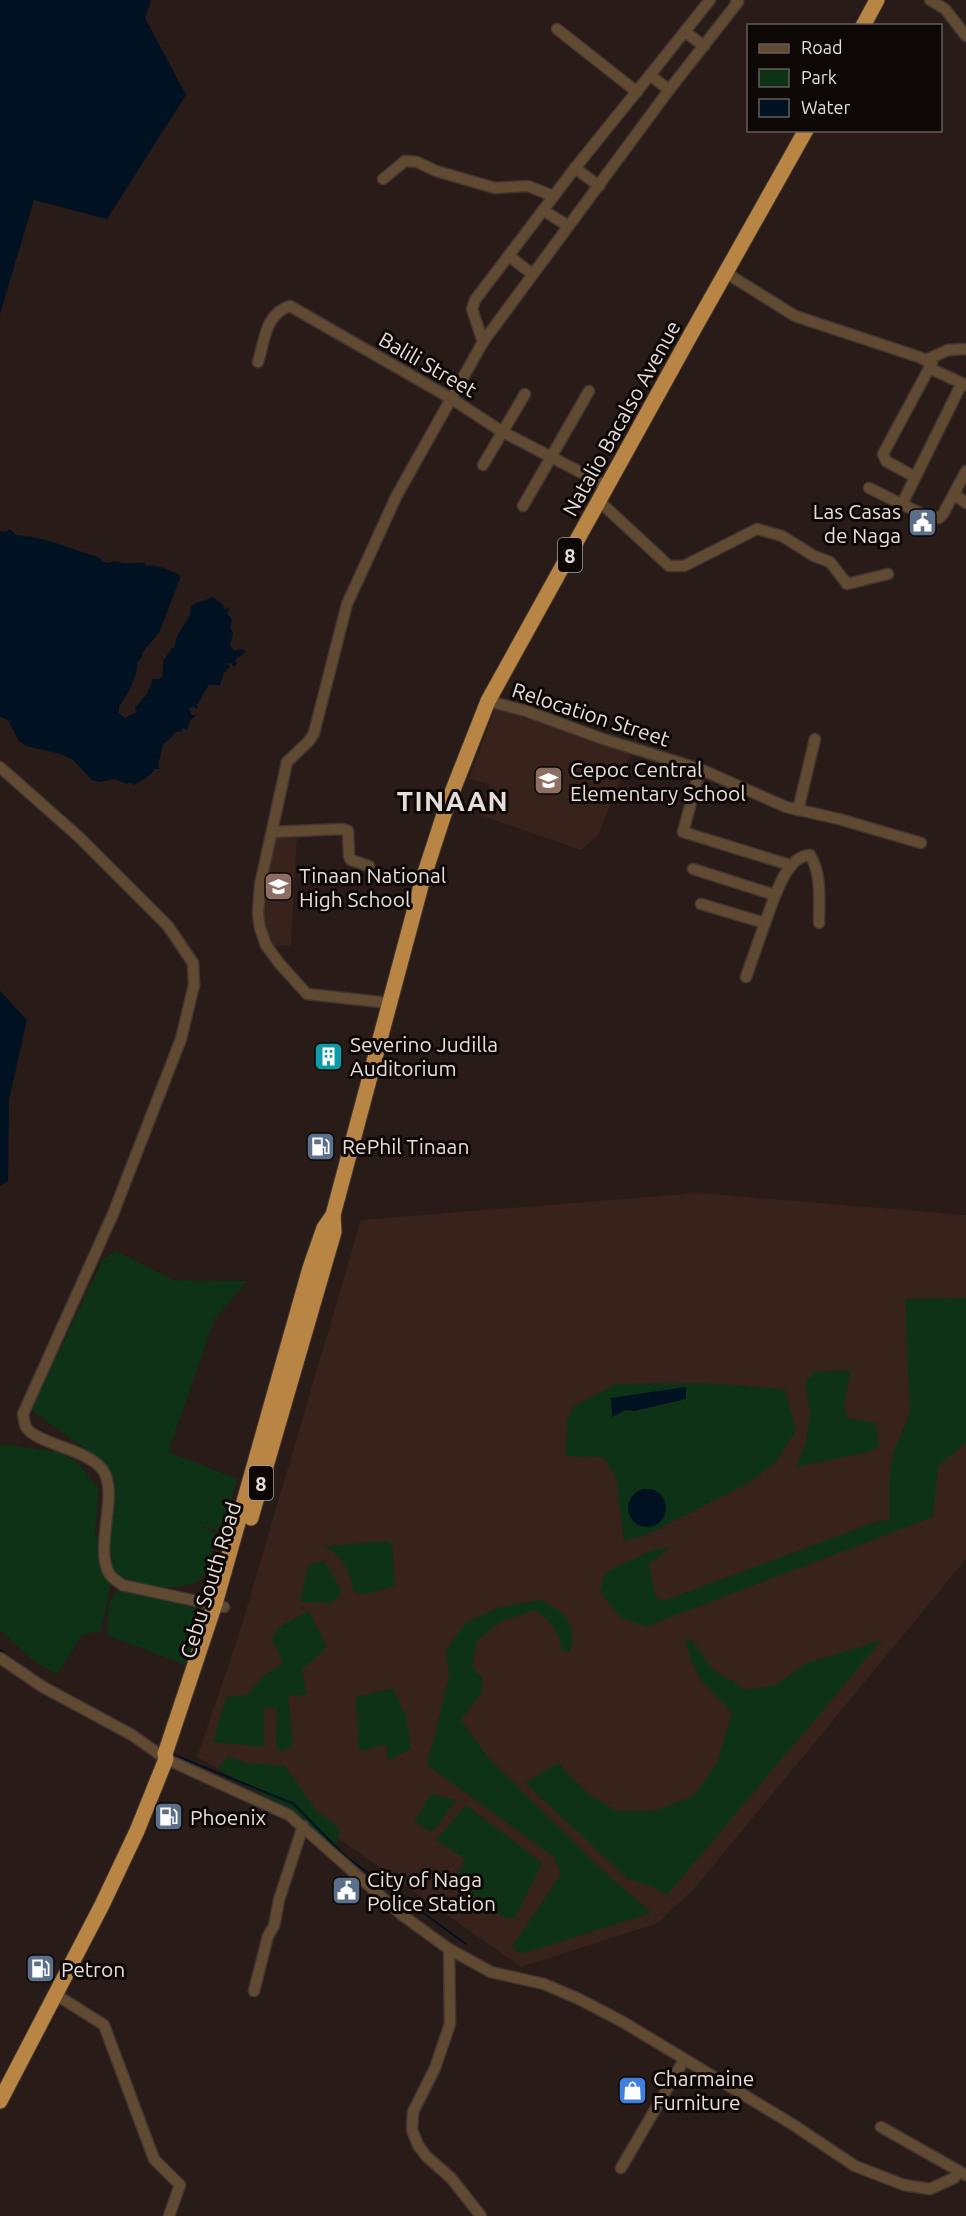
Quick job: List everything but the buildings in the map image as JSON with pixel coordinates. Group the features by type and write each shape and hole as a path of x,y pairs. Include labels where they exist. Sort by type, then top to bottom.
{"highway":[{"path":"864,24 877,0"},
{"name":"Natalio Bacalso Avenue","path":"390,1003 422,882 447,805 488,700 805,132"},
{"name":"Cebu South Road","path":"0,2101 138,1831 203,1674 220,1606 334,1232 333,1215 390,1003"},
{"name":"Cebu South Road","path":"0,2088 29,2042"}],"street":[{"path":"483,342 472,309 475,300 553,196 710,0"},
{"path":"390,1003 307,993 279,963 266,945 258,914 260,885 287,762 314,733 347,604 397,495 483,342 669,90 738,2 736,0"},
{"path":"930,0 945,9 966,36"},
{"path":"557,29 637,92"},
{"path":"685,32 704,46"},
{"path":"650,75 669,90"},
{"path":"383,179 405,160 495,188 528,186 553,196"},
{"path":"576,168 598,186"},
{"path":"543,210 568,226"},
{"path":"509,256 532,274"},
{"path":"726,273 795,316 929,364 964,384 902,504"},
{"name":"Balili Street","path":"258,362 270,320 278,310 290,306 452,399 501,431 607,486"},
{"path":"915,477 886,461 883,454 929,364 948,350 966,349"},
{"path":"523,506 589,391"},
{"path":"483,465 501,431 525,394"},
{"path":"869,488 926,516 939,518 966,471"},
{"path":"954,494 966,503"},
{"path":"599,501 669,566 676,568 757,529 782,536 814,556 830,562 847,584 888,574"},
{"name":"Relocation Street","path":"488,700 700,770 798,810 921,843"},
{"path":"798,810 815,739"},
{"path":"0,767 79,837 168,926 192,963 194,985 181,1039 113,1214 23,1414 25,1427 34,1435 74,1450 101,1468 108,1483 104,1561 109,1575 122,1584 220,1606"},
{"path":"700,770 683,832 790,865"},
{"path":"272,832 342,829 348,831 351,860 369,866"},
{"path":"746,978 775,895 790,865 802,855 810,855 816,864 819,923"},
{"path":"693,869 775,895"},
{"path":"701,904 765,922"},
{"path":"0,1658 43,1687 289,1815 402,1915 448,1949 491,1972 544,1984 623,2022 792,2124 855,2166 904,2185 930,2189 963,2173"},
{"path":"254,1991 264,1949 274,1926 279,1900 303,1826"},
{"path":"448,1949 450,2024 435,2068 413,2112 412,2130 418,2145 426,2156 452,2178 481,2216"},
{"path":"55,1994 104,2025 154,2159 180,2185 169,2216"},
{"path":"621,2168 684,2060"},
{"path":"881,2127 963,2173"}],"shaded area":[{"name":"Cepoc Central Elementary School","path":"495,708 632,750 598,835 581,850 480,815 489,784 469,779"},
{"name":"Tinaan National High School","path":"297,832 291,945 274,946 268,941 261,915 261,896 274,834"},
{"path":"699,1193 966,1215 966,1559 694,1889 658,1923 521,1967 328,1831 197,1757 240,1631 361,1220"}],"green space":[{"path":"116,1251 173,1280 247,1281 215,1318 168,1452 237,1479 223,1531 201,1526 218,1535 201,1580 184,1586 157,1587 131,1582 112,1569 110,1528 115,1480 91,1453 31,1410 103,1259"},
{"path":"966,1298 966,1442 938,1467 933,1517 645,1627 620,1617 600,1592 605,1572 653,1550 671,1547 649,1564 656,1597 663,1601 878,1521 889,1520 892,1455 910,1413 905,1299"},
{"path":"851,1370 844,1405 848,1418 876,1423 879,1446 869,1452 796,1467 806,1442 810,1412 805,1383 814,1372"},
{"path":"705,1383 785,1389 796,1431 776,1462 747,1484 642,1537 624,1541 616,1477 603,1457 566,1456 567,1421 574,1406 616,1384"},
{"path":"8,1445 59,1452 77,1462 99,1489 95,1533 111,1583 101,1631 82,1635 57,1674 35,1662 0,1630 0,1446"},
{"path":"388,1541 392,1545 395,1586 362,1595 354,1592 348,1571 341,1559 323,1546"},
{"path":"324,1561 341,1589 340,1596 330,1603 300,1602 308,1565"},
{"path":"118,1588 206,1611 188,1666 107,1635 109,1604"},
{"path":"542,1600 562,1613 569,1621 572,1637 569,1652 562,1651 554,1627 535,1610 502,1621 477,1640 472,1666 482,1678 482,1692 461,1720 486,1755 593,1861 651,1913 522,1954 512,1947 561,1874 554,1857 427,1765 449,1677 446,1651 465,1623 500,1607"},
{"path":"309,1611 327,1647 302,1668 307,1695 288,1696 293,1746 282,1752 276,1748 277,1709 264,1707 264,1747 213,1742 226,1697 247,1695 263,1676 283,1663 272,1639 279,1627"},
{"path":"685,1639 693,1641 713,1670 747,1690 775,1685 807,1663 882,1640 667,1895 653,1887 627,1878 525,1783 558,1763 586,1792 616,1811 654,1811 694,1796 717,1762 732,1713 700,1679"},
{"path":"393,1688 406,1716 411,1749 388,1760 386,1745 359,1751 356,1697"},
{"path":"228,1756 246,1763 285,1766 316,1810 340,1829 335,1851 317,1835 304,1818 218,1769"},
{"path":"431,1794 456,1800 435,1829 431,1831 414,1822"},
{"path":"466,1805 542,1863 515,1918 504,1918 455,1881 465,1859 436,1840"}],"water":[{"path":"0,0 151,0 145,18 186,95 107,219 34,200 0,314"},
{"path":"10,529 16,535 56,543 95,556 107,563 144,563 147,566 164,568 181,576 159,633 142,653 131,686 119,706 119,713 125,718 136,712 135,708 147,694 153,679 160,679 163,675 163,661 175,647 176,638 190,615 191,606 212,597 223,604 225,609 230,607 227,614 232,619 230,627 233,633 230,645 234,651 242,649 246,652 235,660 237,663 234,667 228,663 230,667 224,672 220,685 209,685 197,705 198,710 193,706 189,709 192,715 196,715 190,721 187,730 182,728 182,731 174,733 163,744 158,766 160,769 155,769 133,785 130,782 127,784 114,779 100,782 92,780 73,760 61,754 26,746 19,741 8,720 0,717 0,531 6,532"},
{"path":"0,991 27,1020 9,1099 8,1181 0,1186"},
{"path":"686,1387 686,1399 635,1411 626,1410 612,1417 611,1398"},
{"path":"647,1489 660,1495 666,1508 660,1521 647,1527 634,1521 628,1508 634,1495"}],"waterway":[{"path":"0,1650 12,1660"},
{"path":"172,1754 294,1804 346,1857 466,1944"}],"place":[{"name":"Las Casas de Naga","path":"922,523"},
{"name":"Cepoc Central Elementary School","path":"549,781"},
{"name":"Tinaan National High School","path":"278,887"},
{"name":"Severino Judilla Auditorium","path":"329,1056"},
{"name":"RePhil Tinaan","path":"321,1146"},
{"name":"Phoenix","path":"169,1817"},
{"name":"City of Naga Police Station","path":"346,1891"},
{"name":"Petron","path":"40,1969"},
{"name":"Charmaine Furniture","path":"632,2090"}],"district":[{"name":"TINAAN","path":"453,801"}]}
